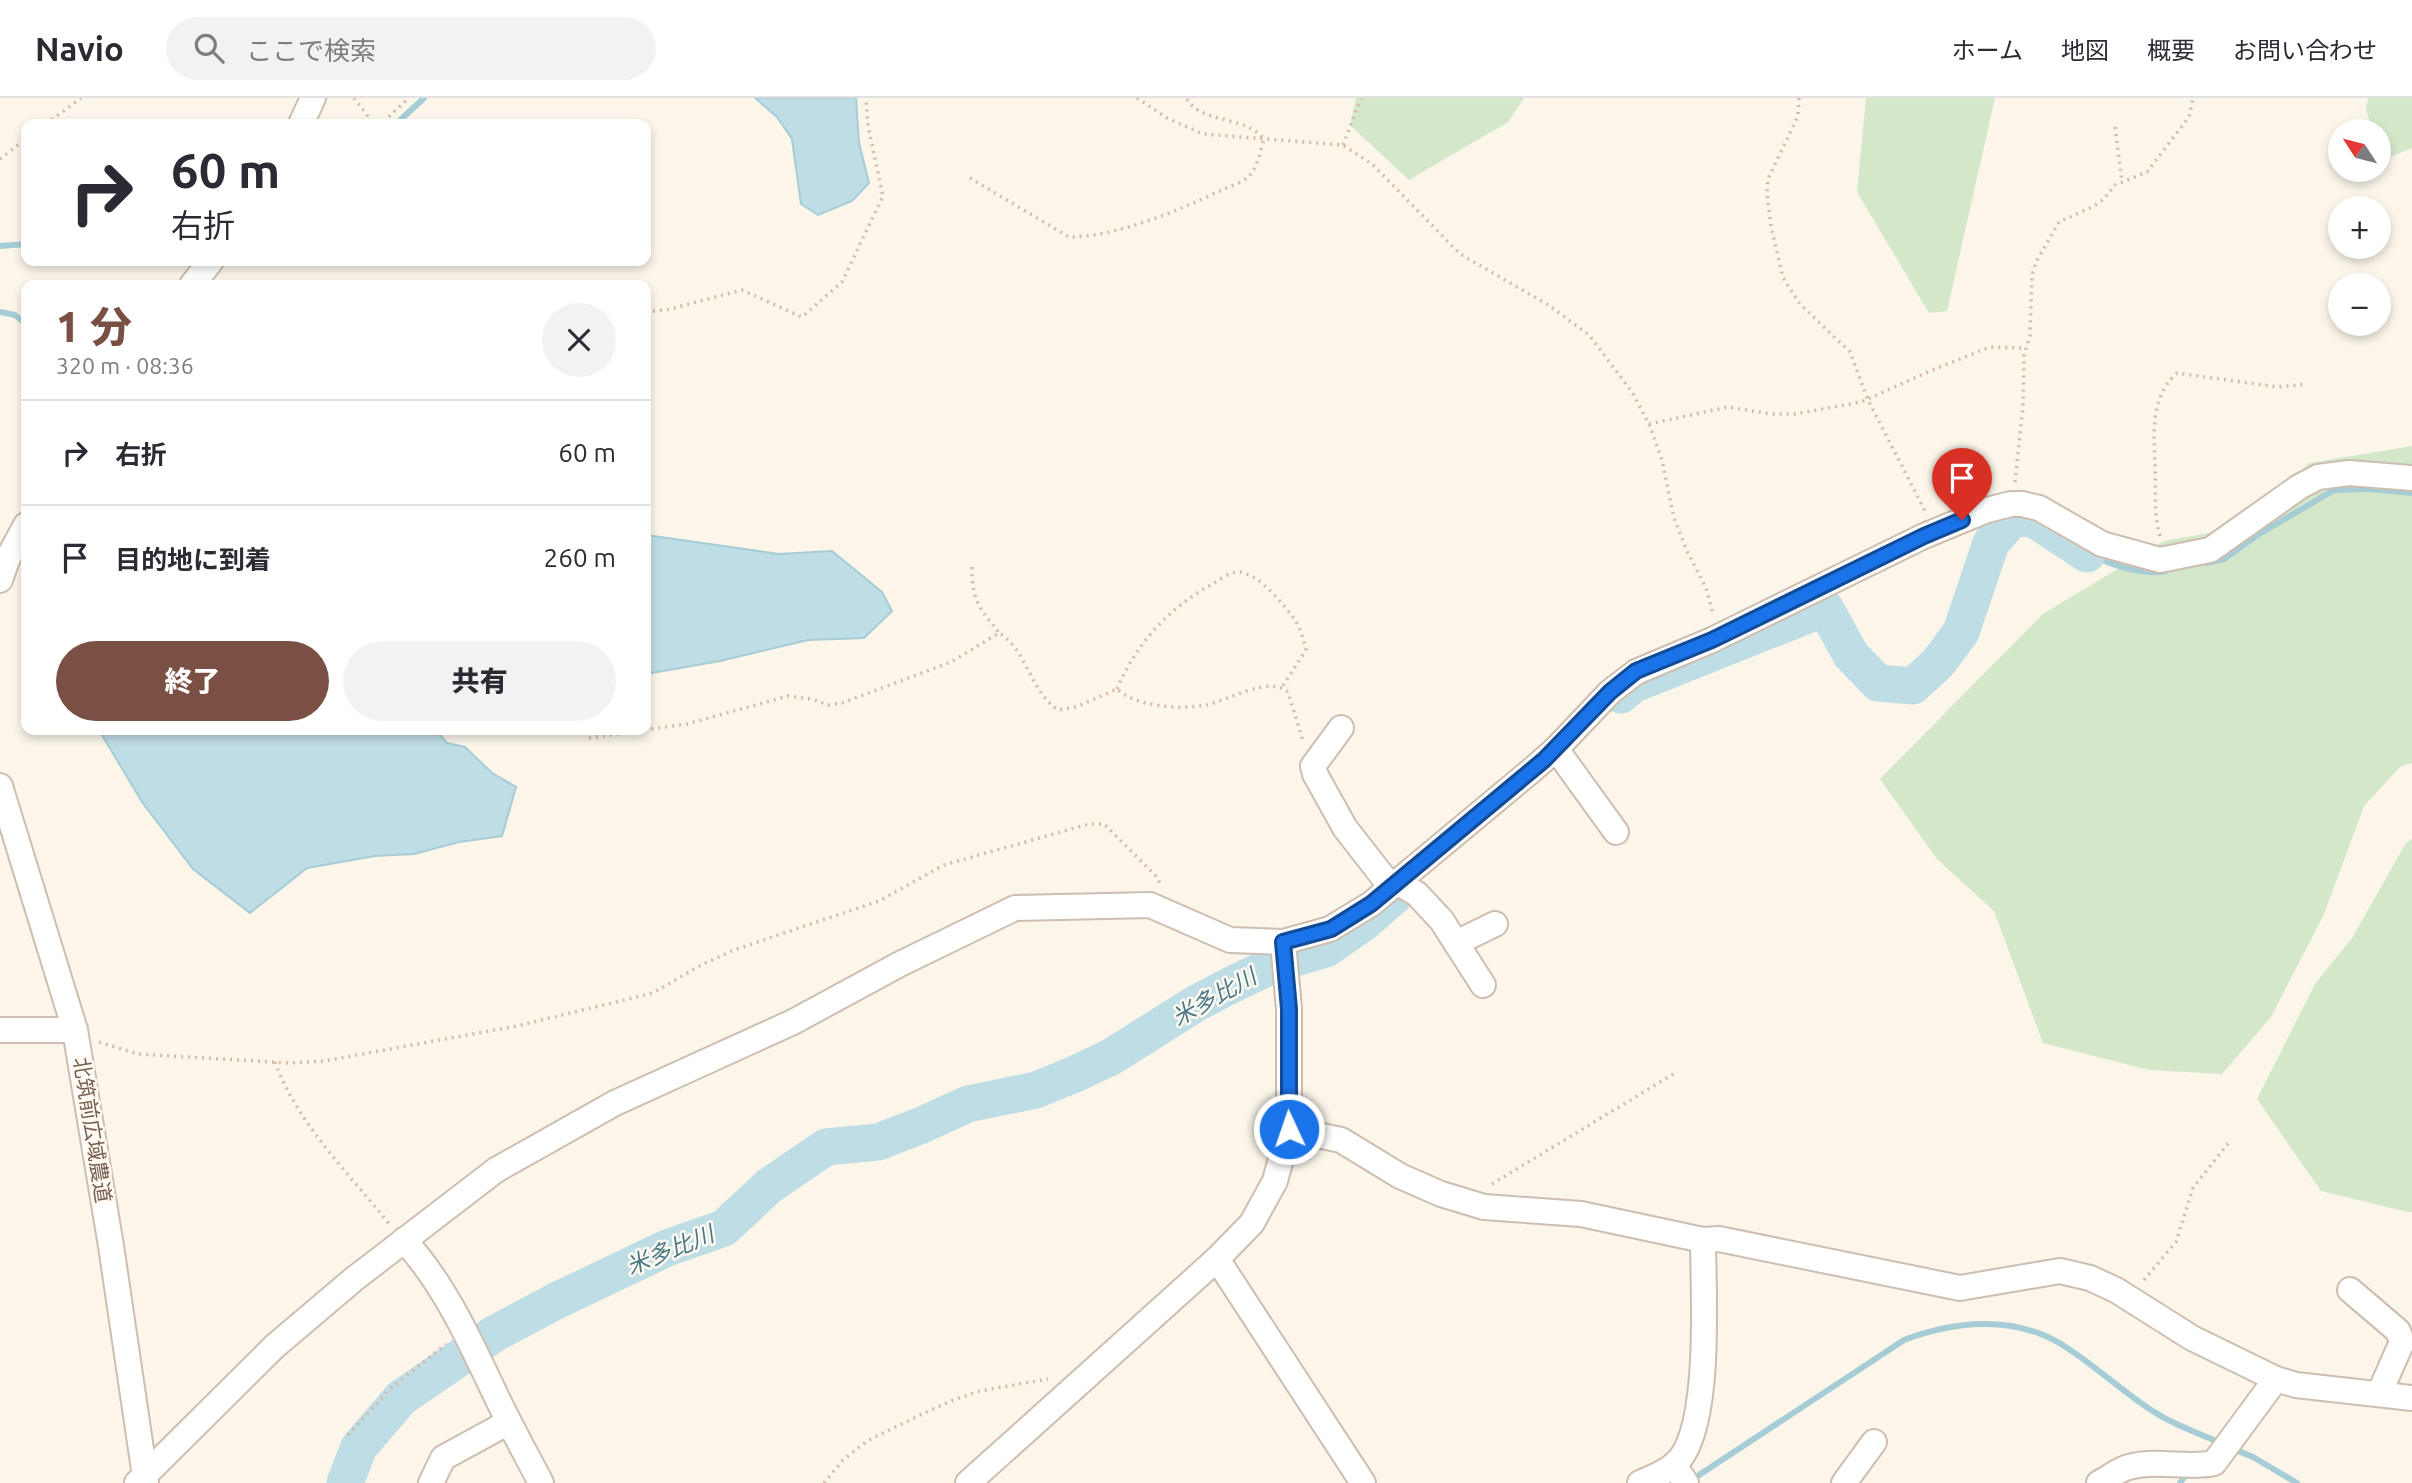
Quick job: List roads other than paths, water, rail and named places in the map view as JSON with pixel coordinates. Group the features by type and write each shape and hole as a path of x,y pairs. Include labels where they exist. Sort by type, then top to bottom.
{"street":[{"path":"303,119 313,98"},
{"path":"196,280 207,266"},
{"path":"143,1480 275,1346 354,1279 496,1170 615,1103 793,1021 900,964 1015,908 1150,905 1230,940 1283,942 1331,929 1371,904 1556,749 1610,692 1636,671 1720,636 1936,531 1987,510 2022,504 2039,508 2102,544 2160,560 2210,550 2298,487 2318,477 2349,474 2412,478"},
{"path":"0,580 21,534"},
{"path":"1340,728 1312,766 1345,828 1394,885 1417,894 1442,921 1483,985"},
{"path":"1556,749 1616,832"},
{"name":"北筑前広域農道","path":"0,786 75,1030 99,1168 143,1480"},
{"path":"1456,943 1495,924"},
{"path":"968,1483 1217,1259 1251,1223 1275,1181 1289,1129 1289,1009 1283,942"},
{"path":"0,1030 75,1030"},
{"path":"1289,1129 1341,1140 1400,1176 1441,1195 1484,1207 1581,1214 1703,1240 1719,1239 1960,1288 2060,1270 2091,1278 2129,1298 2192,1338 2276,1379 2295,1385 2412,1398"},
{"path":"404,1240 458,1315 541,1483"},
{"path":"1640,1483 1680,1474 1683,1452 1694,1424 1704,1376 1703,1240"},
{"path":"1217,1259 1363,1483"},
{"path":"2350,1290 2398,1331 2402,1342 2379,1394"},
{"path":"2099,1483 2127,1467 2155,1463 2199,1466 2214,1463 2276,1379"},
{"path":"431,1483 443,1458 509,1422"},
{"path":"1843,1483 1874,1442"}],"water":[{"path":"755,98 856,98 859,143 869,183 852,201 818,215 801,204 792,139 777,117"},
{"path":"651,536 779,554 832,551 882,592 892,611 864,638 808,640 720,661 651,673"},
{"path":"102,735 440,735 447,743 465,747 492,773 516,787 502,836 459,842 414,854 375,856 307,868 250,913 193,869 142,802"}],"waterway":[{"path":"401,119 424,98"},
{"path":"0,246 21,244"},
{"path":"0,312 15,315 21,320"},
{"path":"2207,563 2224,559 2256,536 2334,490 2370,489 2412,493"},
{"name":"米多比川","path":"1621,695 1632,685 1825,608 1851,655 1878,683 1913,686 1938,663 1961,632 1991,543 2012,519 2032,518 2087,554"},
{"path":"2087,554 2136,570 2166,571"},
{"name":"米多比川","path":"345,1483 359,1447 401,1398 494,1334 556,1301 667,1248 724,1228 769,1186 826,1147 878,1142 968,1104 1036,1090 1075,1074 1111,1057 1227,987 1275,964 1326,949 1366,921 1400,891"},
{"path":"1690,1481 1904,1340 1963,1325 2003,1325 2043,1335 2072,1351 2156,1413 2221,1443"},
{"path":"2231,1448 2253,1457 2297,1483"},
{"path":"2180,1483 2185,1476 2192,1475"}]}
